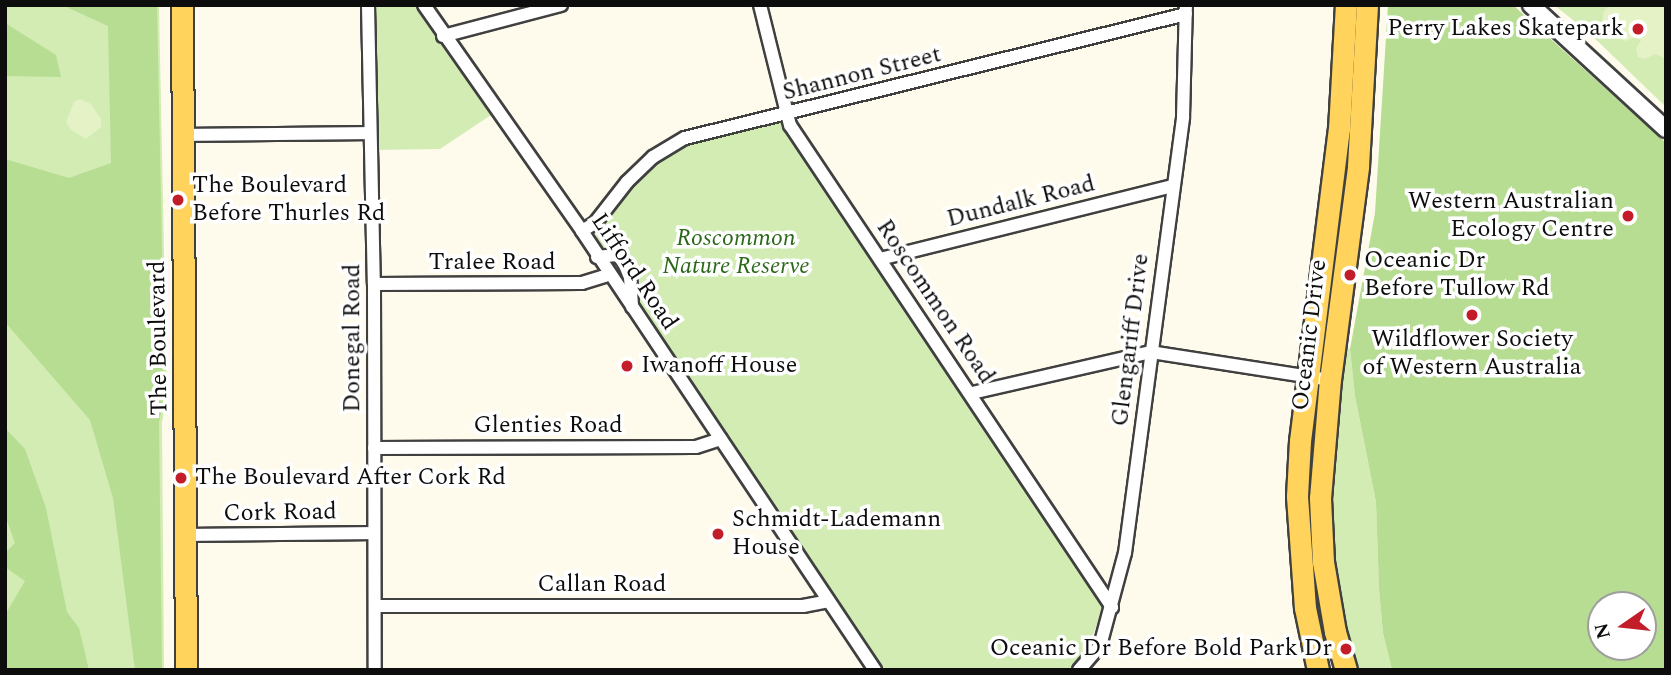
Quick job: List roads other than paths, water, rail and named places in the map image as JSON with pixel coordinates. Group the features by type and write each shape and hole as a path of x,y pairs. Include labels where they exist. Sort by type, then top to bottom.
{"main road":[{"name":"The Boulevard","path":"182,5 188,136 195,670"},
{"name":"The Boulevard","path":"188,136 192,5"},
{"name":"Oceanic Drive","path":"1318,670 1305,608 1297,496 1308,377 1339,129 1346,5"},
{"name":"Oceanic Drive","path":"1346,670 1335,632 1323,562 1320,498 1330,380 1357,166 1367,5"},
{"name":"The Boulevard","path":"186,670 192,535"}],"street":[{"name":"Donegal Road","path":"369,5 374,284 375,670"},
{"name":"Lifford Road","path":"424,5 443,36 582,231 875,670"},
{"path":"443,36 561,5"},
{"name":"Roscommon Road","path":"760,5 785,115 1112,607"},
{"path":"1531,5 1666,129"},
{"name":"Shannon Street","path":"582,231 595,223 627,182 653,157 685,138 785,115 1186,9"},
{"name":"Glengariff Drive","path":"1079,670 1100,646 1125,553 1183,117 1186,9"},
{"path":"188,136 370,134"},
{"name":"Dundalk Road","path":"880,259 1172,186"},
{"path":"597,257 616,255 624,260 630,277 632,308"},
{"name":"Tralee Road","path":"374,284 582,283 609,275"},
{"path":"972,393 1151,352 1330,380"},
{"name":"Glenties Road","path":"374,448 696,447 721,439"},
{"name":"Cork Road","path":"192,535 373,533"},
{"name":"Callan Road","path":"376,606 803,606 829,601"}],"place":[{"name":"Perry Lakes Skatepark","path":"1638,29"},
{"name":"The Boulevard Before Thurles Rd","path":"178,200"},
{"name":"Western Australian Ecology Centre","path":"1628,216"},
{"name":"Oceanic Dr Before Tullow Rd","path":"1350,275"},
{"name":"Wildflower Society of Western Australia","path":"1472,315"},
{"name":"Iwanoff House","path":"627,366"},
{"name":"The Boulevard After Cork Rd","path":"181,478"},
{"name":"Schmidt-Lademann House","path":"718,534"},
{"name":"Oceanic Dr Before Bold Park Dr","path":"1346,649"}],"park label":[{"name":"Roscommon Nature Reserve","path":"736,253"}]}
